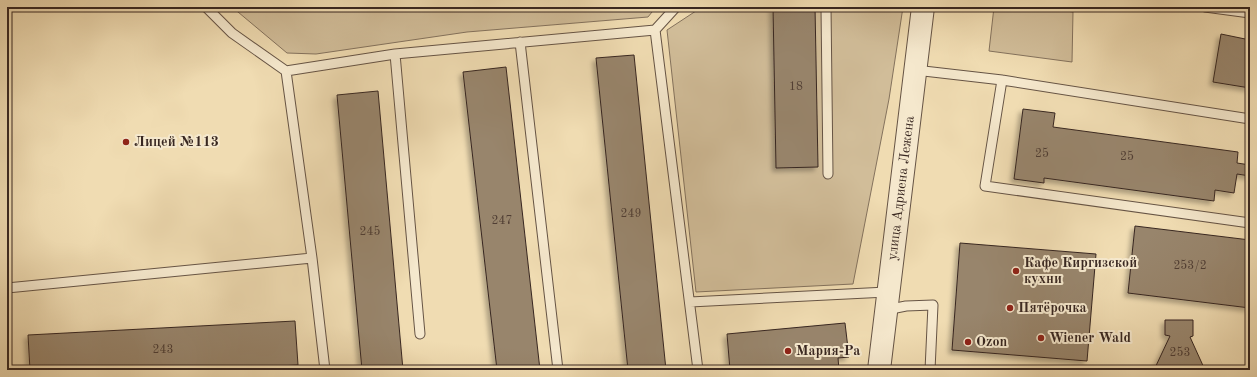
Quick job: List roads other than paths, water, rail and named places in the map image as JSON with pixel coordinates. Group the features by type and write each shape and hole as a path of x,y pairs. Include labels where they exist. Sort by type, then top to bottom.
{"street":[{"name":"улица Адриена Лежена","path":"879,370 886,301 923,7"}],"lane":[{"path":"206,7 232,33 286,71 395,54 655,30 676,7"},
{"path":"826,7 828,174"},
{"path":"1205,7 1250,13"},
{"path":"655,30 698,370"},
{"path":"520,42 558,370"},
{"path":"395,54 420,334"},
{"path":"915,70 1002,80 1250,119"},
{"path":"286,71 312,258 325,370"},
{"path":"1002,80 985,186 1250,223"},
{"path":"7,288 312,258"},
{"path":"690,302 886,301 906,306 933,305 930,370"}],"place":[{"name":"Лицей №113","path":"126,142"},
{"name":"Кафе Киргизской кухни","path":"1016,271"},
{"name":"Пятёрочка","path":"1010,308"},
{"name":"Wiener Wald","path":"1041,338"},
{"name":"Ozon","path":"968,342"},
{"name":"Мария-Ра","path":"788,351"}]}
